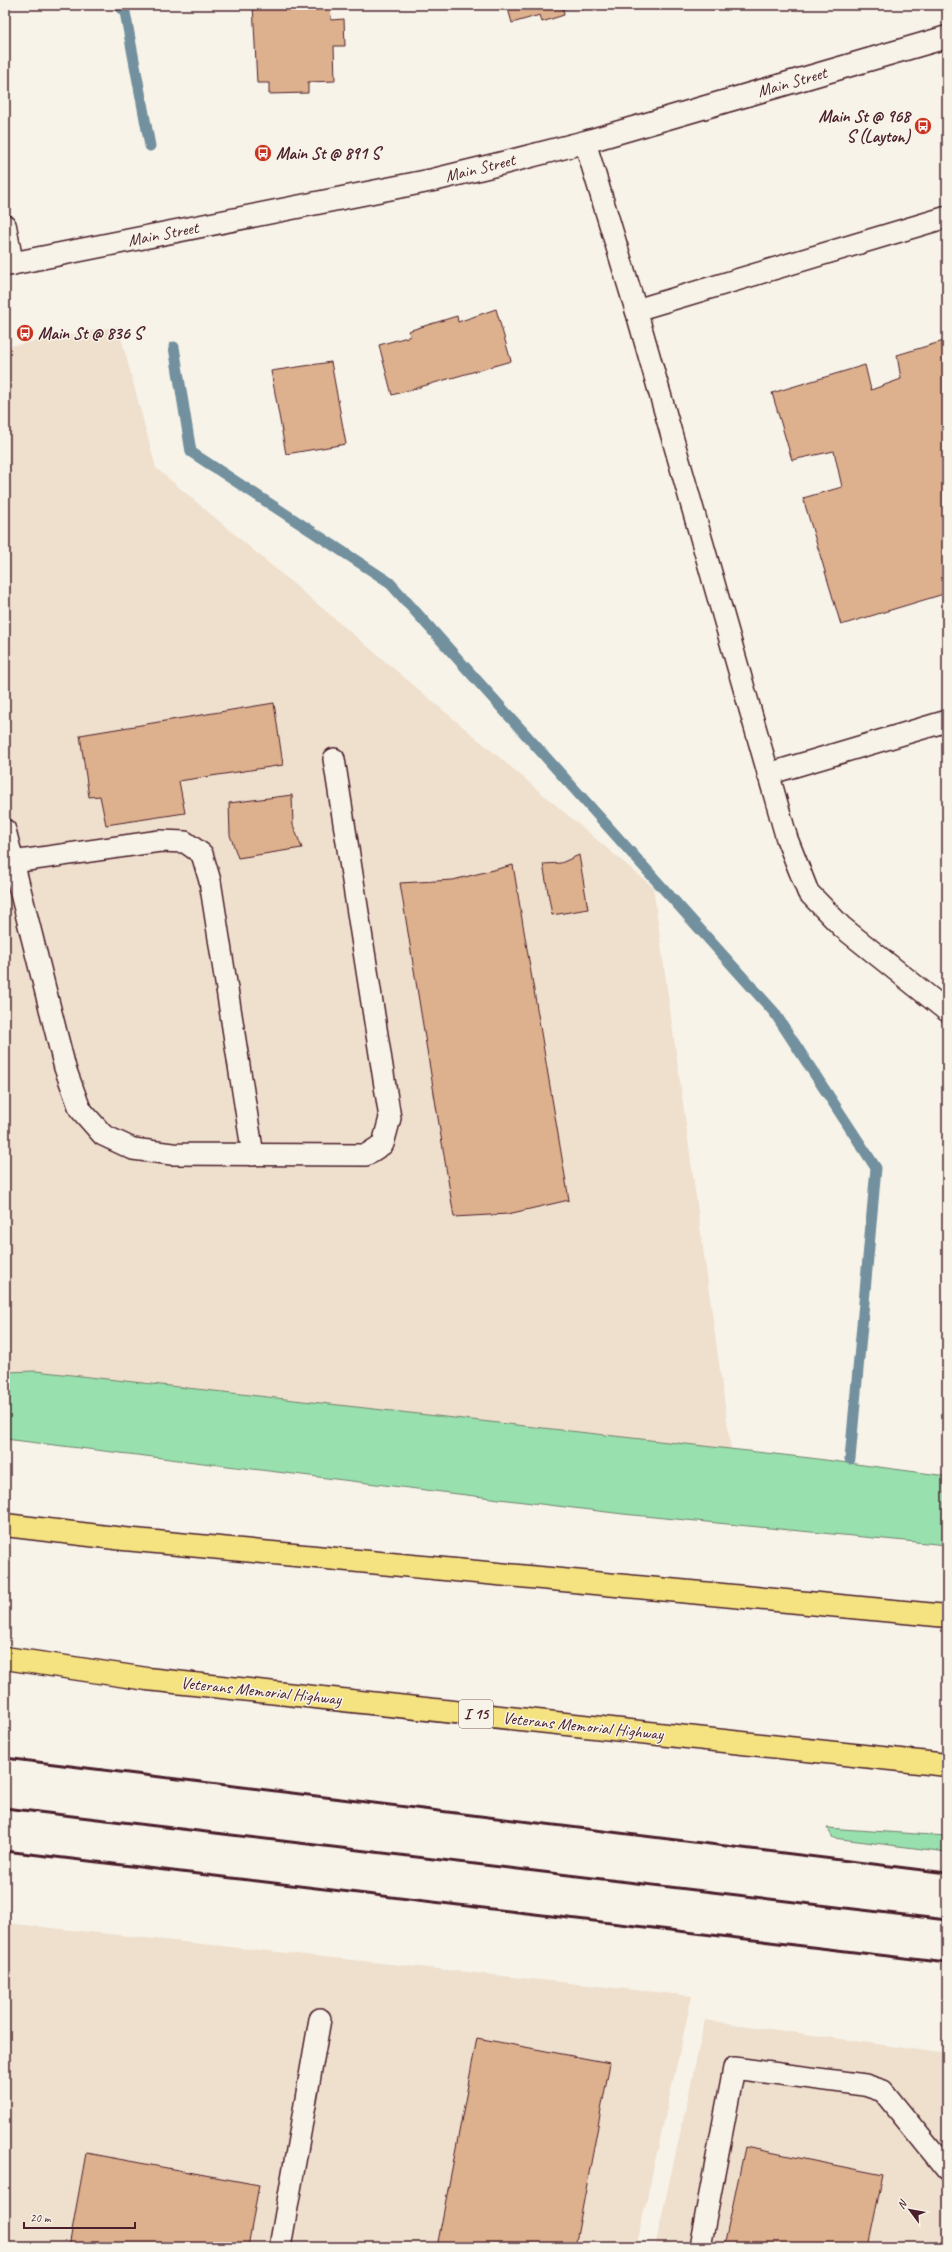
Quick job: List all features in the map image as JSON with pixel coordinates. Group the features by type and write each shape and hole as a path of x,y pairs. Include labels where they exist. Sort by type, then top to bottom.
{"highway":[{"path":"5,1525 124,1539 947,1616"},
{"name":"Veterans Memorial Highway","path":"5,1658 155,1680 947,1765"}],"main road":[{"name":"Main Street","path":"9,265 433,180 585,142 947,37"},
{"path":"5,226 9,265"}],"lane":[{"path":"585,142 636,310 787,839 808,892 842,927 947,1011"},
{"path":"636,310 947,217"},
{"path":"768,774 947,721"},
{"path":"5,830 65,1068 80,1109 103,1135 133,1149 172,1154 366,1155 383,1144 390,1118 334,759"},
{"path":"13,862 160,841 185,842 202,854 210,880 253,1155"},
{"path":"280,2247 320,2018"},
{"path":"700,2247 734,2068 865,2085 883,2091 947,2170"}],"shaded area":[{"path":"118,326 156,468 653,887 731,1450 36,1371 5,1372 5,347"},
{"path":"5,1923 692,1996 636,2247 5,2247"},
{"path":"705,2020 947,2054 947,2247 655,2247"}],"green space":[{"path":"36,1371 810,1458 947,1476 947,1545 623,1514 5,1439 5,1372"},
{"path":"827,1828 947,1836 947,1852 833,1838"}],"building":[{"path":"253,5 330,5 331,20 344,19 345,46 334,46 335,81 308,82 308,93 269,94 269,83 257,83"},
{"path":"507,5 576,5 563,9 564,15 542,22 540,15 512,23"},
{"path":"580,5 598,5 581,10"},
{"path":"496,309 511,361 392,395 379,345 411,336 408,331 457,316 458,322"},
{"path":"947,340 947,593 841,625 803,498 842,487 834,451 792,460 772,393 865,365 871,390 901,379 897,355"},
{"path":"331,362 346,444 286,454 271,371"},
{"path":"274,703 283,765 179,781 185,813 106,825 100,796 89,797 80,735"},
{"path":"292,795 293,825 302,848 238,858 230,835 229,803"},
{"path":"579,855 588,909 552,915 543,864 561,863"},
{"path":"513,865 569,1200 508,1214 454,1217 400,883 453,880"},
{"path":"477,2038 610,2063 575,2247 437,2247"},
{"path":"745,2147 883,2175 868,2247 724,2247"},
{"path":"86,2153 259,2185 248,2247 69,2247"}],"waterway":[{"path":"118,5 125,12 150,146"},
{"path":"174,347 191,452 389,582 774,1012 876,1168 850,1459"}],"railway":[{"path":"5,1758 947,1873"},
{"path":"5,1808 947,1920"},
{"path":"5,1851 947,1963"}],"place":[{"name":"Main St @ 968 S (Layton)","path":"923,126"},
{"name":"Main St @ 891 S","path":"263,153"},
{"name":"Main St @ 836 S","path":"25,333"}]}
